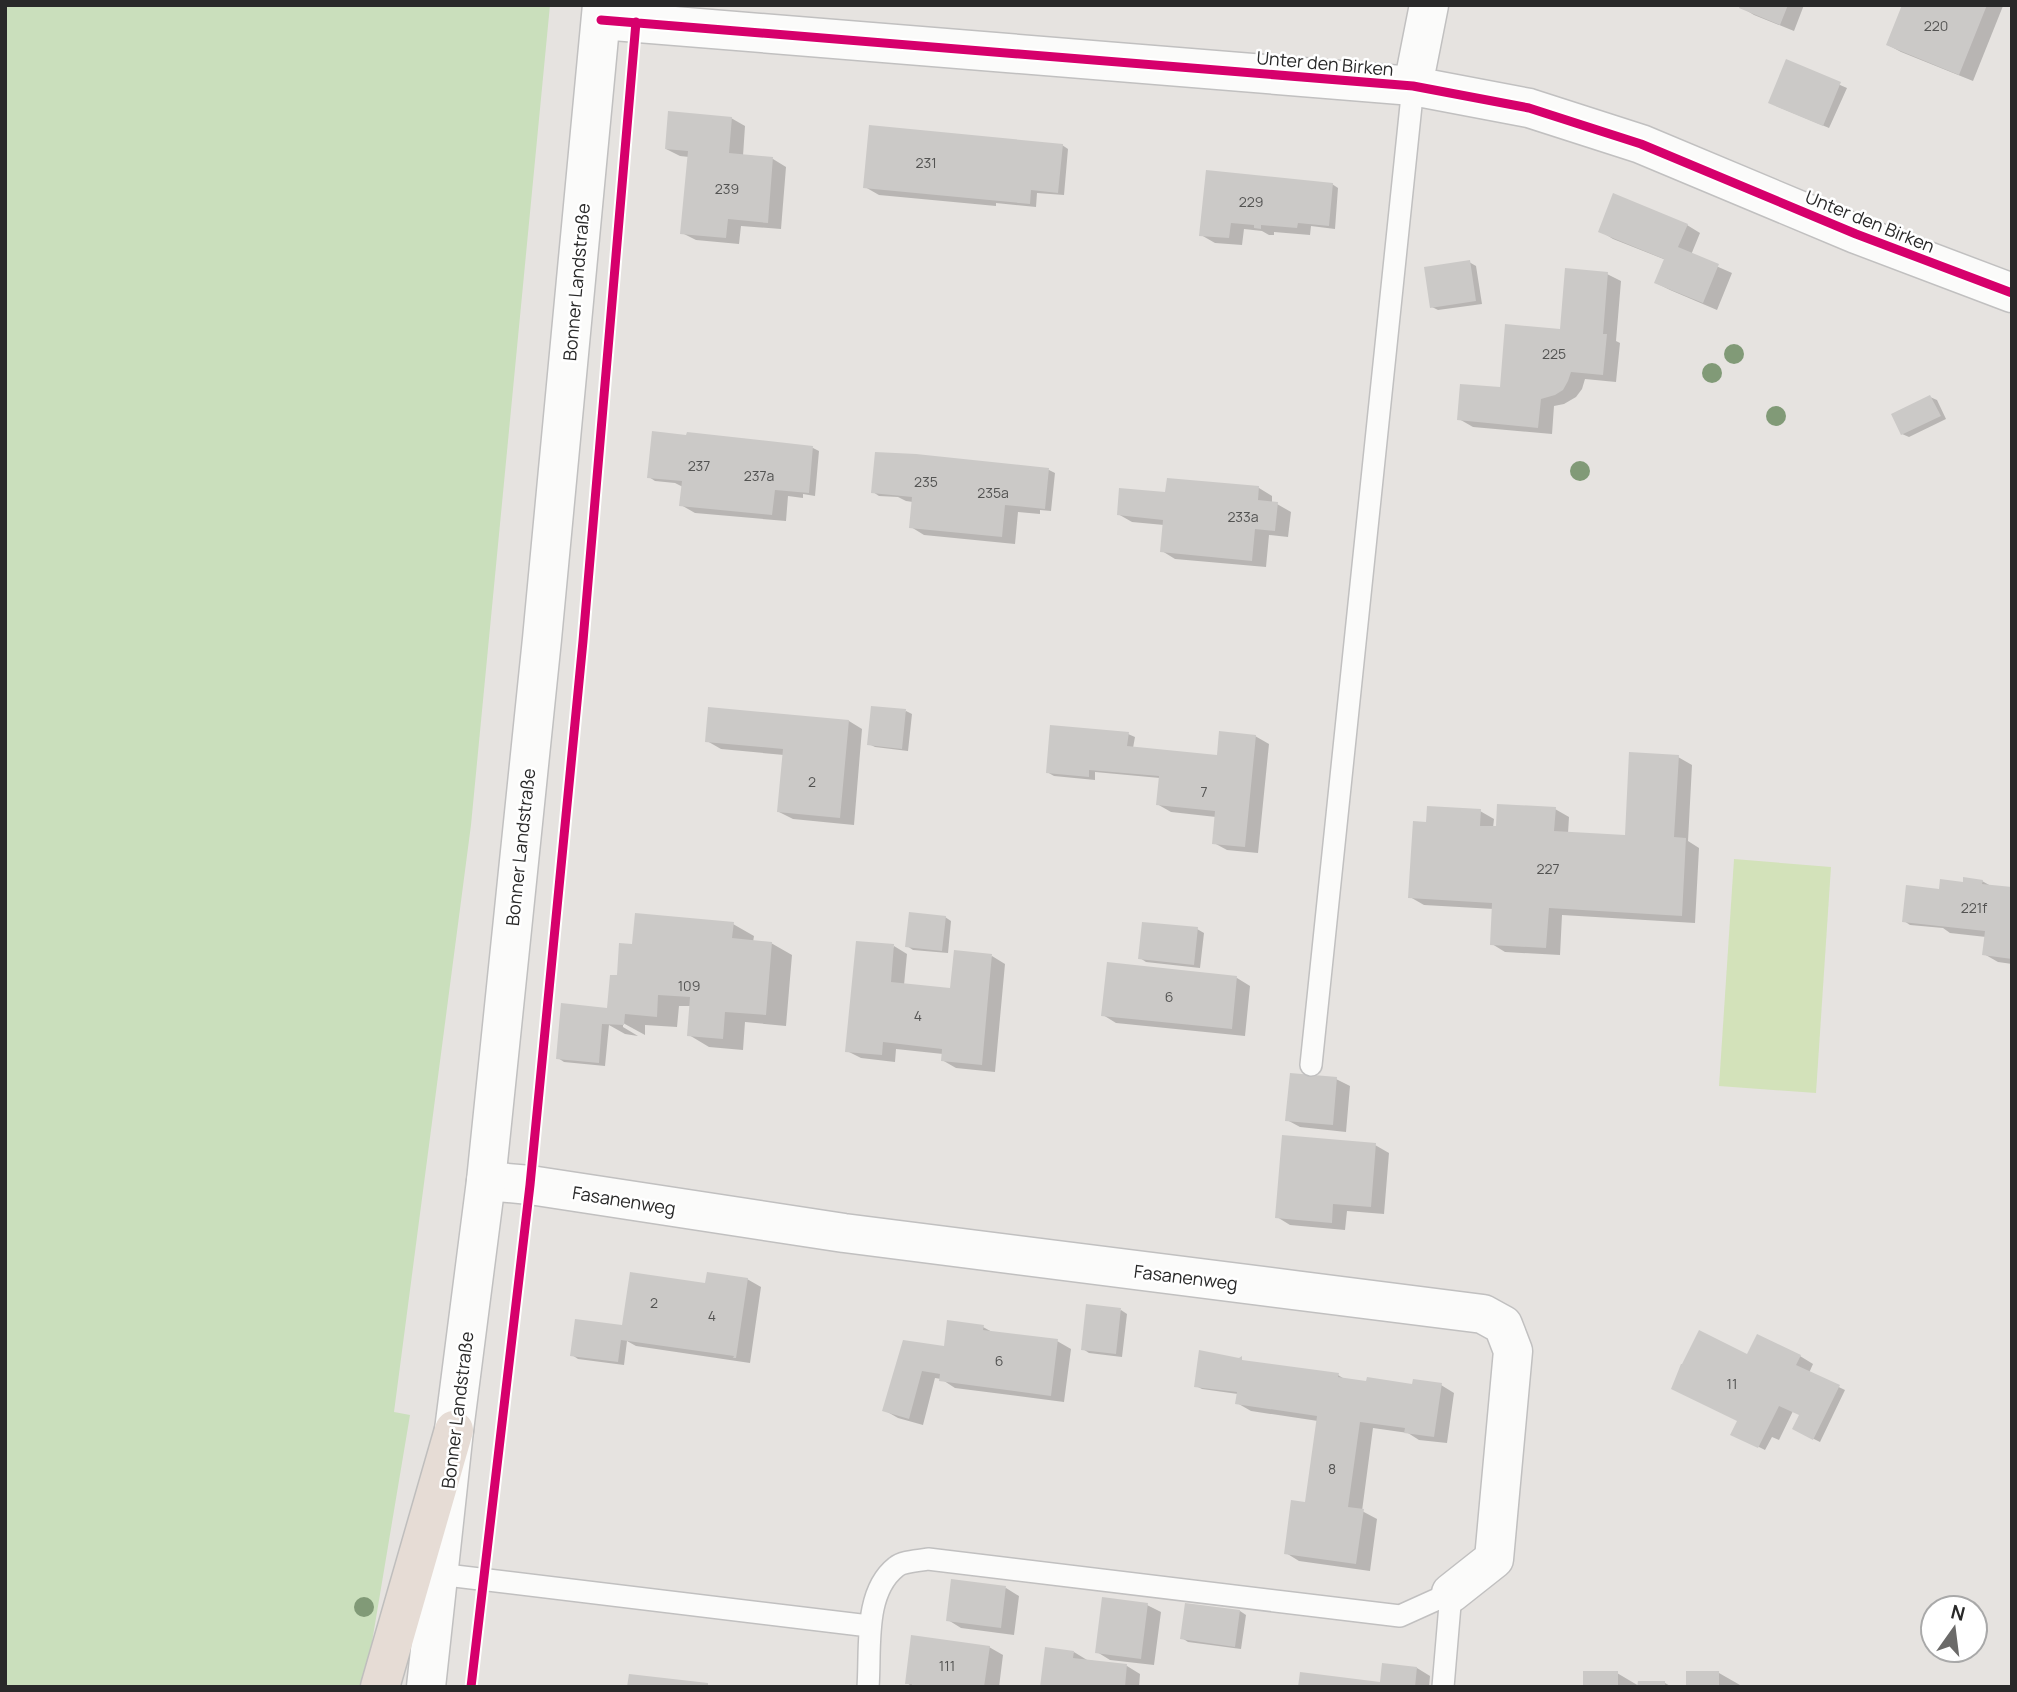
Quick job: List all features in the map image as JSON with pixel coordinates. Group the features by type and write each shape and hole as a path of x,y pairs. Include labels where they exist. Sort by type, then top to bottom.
{"highway":[{"path":"380,1687 454,1430"}],"street":[{"path":"1413,86 1429,5"},
{"name":"Unter den Birken","path":"601,13 1413,86 1529,108 1641,144 1857,234 2012,293"},
{"name":"Bonner Landstraße","path":"426,1687 485,1181 543,626 601,13"},
{"name":"Fasanenweg","path":"485,1181 530,1185 844,1233 1483,1314 1503,1325 1513,1351 1494,1559 1451,1593"}],"lane":[{"path":"1311,1065 1413,86"},
{"path":"869,1687 869,1626 881,1583 898,1565 928,1559 1400,1616 1451,1593 1443,1687"},
{"path":"438,1574 869,1626"}],"green space":[{"path":"5,5 550,5 471,825 394,1412 410,1415 371,1648 360,1687 5,1687"},
{"path":"1734,859 1831,867 1816,1093 1719,1086"}],"building":[{"path":"1740,5 1788,5 1780,25 1739,8"},
{"path":"1902,5 1987,5 1959,75 1886,45"},
{"path":"1786,59 1841,82 1823,126 1768,103"},
{"path":"668,111 732,117 729,153 773,157 768,223 728,219 726,238 680,234 688,151 665,149"},
{"path":"869,125 1063,144 1058,193 1031,190 1030,204 863,188"},
{"path":"1206,170 1333,183 1329,226 1298,223 1297,228 1261,225 1261,229 1254,228 1254,225 1231,223 1229,238 1199,236"},
{"path":"1613,193 1688,224 1678,247 1719,264 1703,303 1654,283 1664,259 1598,232"},
{"path":"1470,260 1476,301 1430,308 1424,267"},
{"path":"1565,268 1608,272 1603,375 1571,372 1563,390 1541,399 1538,428 1457,420 1460,384 1500,387 1505,324 1560,329"},
{"path":"1930,395 1941,416 1901,435 1891,414"},
{"path":"652,431 686,435 687,432 813,446 809,493 775,490 772,515 679,506 682,481 647,478"},
{"path":"875,452 1049,468 1045,509 1005,505 1002,537 909,528 912,497 871,493"},
{"path":"1167,478 1259,486 1258,500 1278,502 1275,531 1255,529 1252,561 1160,552 1163,520 1117,515 1119,488 1165,492"},
{"path":"871,706 906,709 902,749 867,745"},
{"path":"708,707 849,720 840,818 777,812 783,749 705,742"},
{"path":"1050,725 1129,732 1127,746 1217,755 1219,731 1256,735 1245,847 1212,844 1215,811 1156,805 1159,776 1089,770 1089,777 1046,773"},
{"path":"1629,752 1679,755 1674,837 1686,838 1682,916 1549,908 1546,948 1490,945 1492,903 1408,898 1413,821 1426,822 1427,806 1481,809 1480,826 1496,826 1497,804 1556,807 1554,831 1625,835"},
{"path":"1963,877 1983,880 1982,884 2012,887 2012,959 1982,955 1985,931 1902,922 1906,885 1939,889 1940,879 1963,882"},
{"path":"909,912 946,916 942,951 905,947"},
{"path":"635,913 734,922 732,938 772,942 766,1015 725,1012 723,1039 687,1036 690,997 658,995 657,1017 625,1014 624,1025 602,1024 599,1063 556,1059 561,1003 607,1008 610,975 617,975 619,943 632,944"},
{"path":"1142,922 1198,927 1194,965 1138,959"},
{"path":"856,941 894,944 891,982 950,988 954,950 992,954 982,1065 941,1061 942,1049 883,1042 882,1055 845,1052"},
{"path":"1107,962 1237,976 1232,1029 1101,1016"},
{"path":"1290,1073 1337,1077 1333,1125 1285,1121"},
{"path":"1282,1135 1376,1143 1371,1207 1333,1204 1332,1223 1275,1218"},
{"path":"630,1272 705,1283 707,1272 748,1278 736,1358 621,1340 618,1362 570,1356 575,1319 622,1325"},
{"path":"1086,1304 1121,1308 1116,1354 1081,1350"},
{"path":"947,1320 984,1325 983,1330 1058,1339 1051,1396 939,1381 940,1374 922,1371 909,1419 882,1411 903,1340 944,1346"},
{"path":"1699,1330 1747,1354 1757,1334 1801,1355 1796,1365 1840,1385 1813,1440 1792,1429 1799,1415 1779,1406 1758,1448 1730,1435 1737,1421 1671,1389"},
{"path":"1199,1350 1239,1358 1242,1356 1242,1360 1339,1373 1338,1377 1366,1381 1367,1377 1412,1384 1413,1379 1442,1383 1434,1437 1404,1433 1405,1428 1360,1422 1348,1507 1364,1509 1356,1564 1284,1554 1291,1500 1305,1502 1317,1416 1235,1404 1237,1392 1194,1387"},
{"path":"951,1579 1006,1586 1001,1628 946,1621"},
{"path":"1102,1597 1148,1603 1141,1659 1095,1653"},
{"path":"1185,1603 1240,1610 1235,1647 1180,1639"},
{"path":"911,1635 990,1646 984,1687 911,1687 912,1684 905,1684"},
{"path":"1045,1647 1074,1651 1073,1658 1127,1664 1125,1687 1040,1687"},
{"path":"1382,1663 1417,1667 1415,1687 1298,1687 1300,1672 1380,1682"},
{"path":"1583,1671 1618,1671 1618,1687 1583,1687"},
{"path":"1686,1671 1719,1671 1719,1687 1686,1687"},
{"path":"629,1674 708,1683 708,1687 627,1687"},
{"path":"1638,1681 1665,1681 1665,1687 1637,1687"}],"cycle path":[{"path":"601,20 1413,86 1529,108 1641,144 1856,234 2012,293"},
{"path":"471,1687 530,1185 583,641 636,22"}]}
